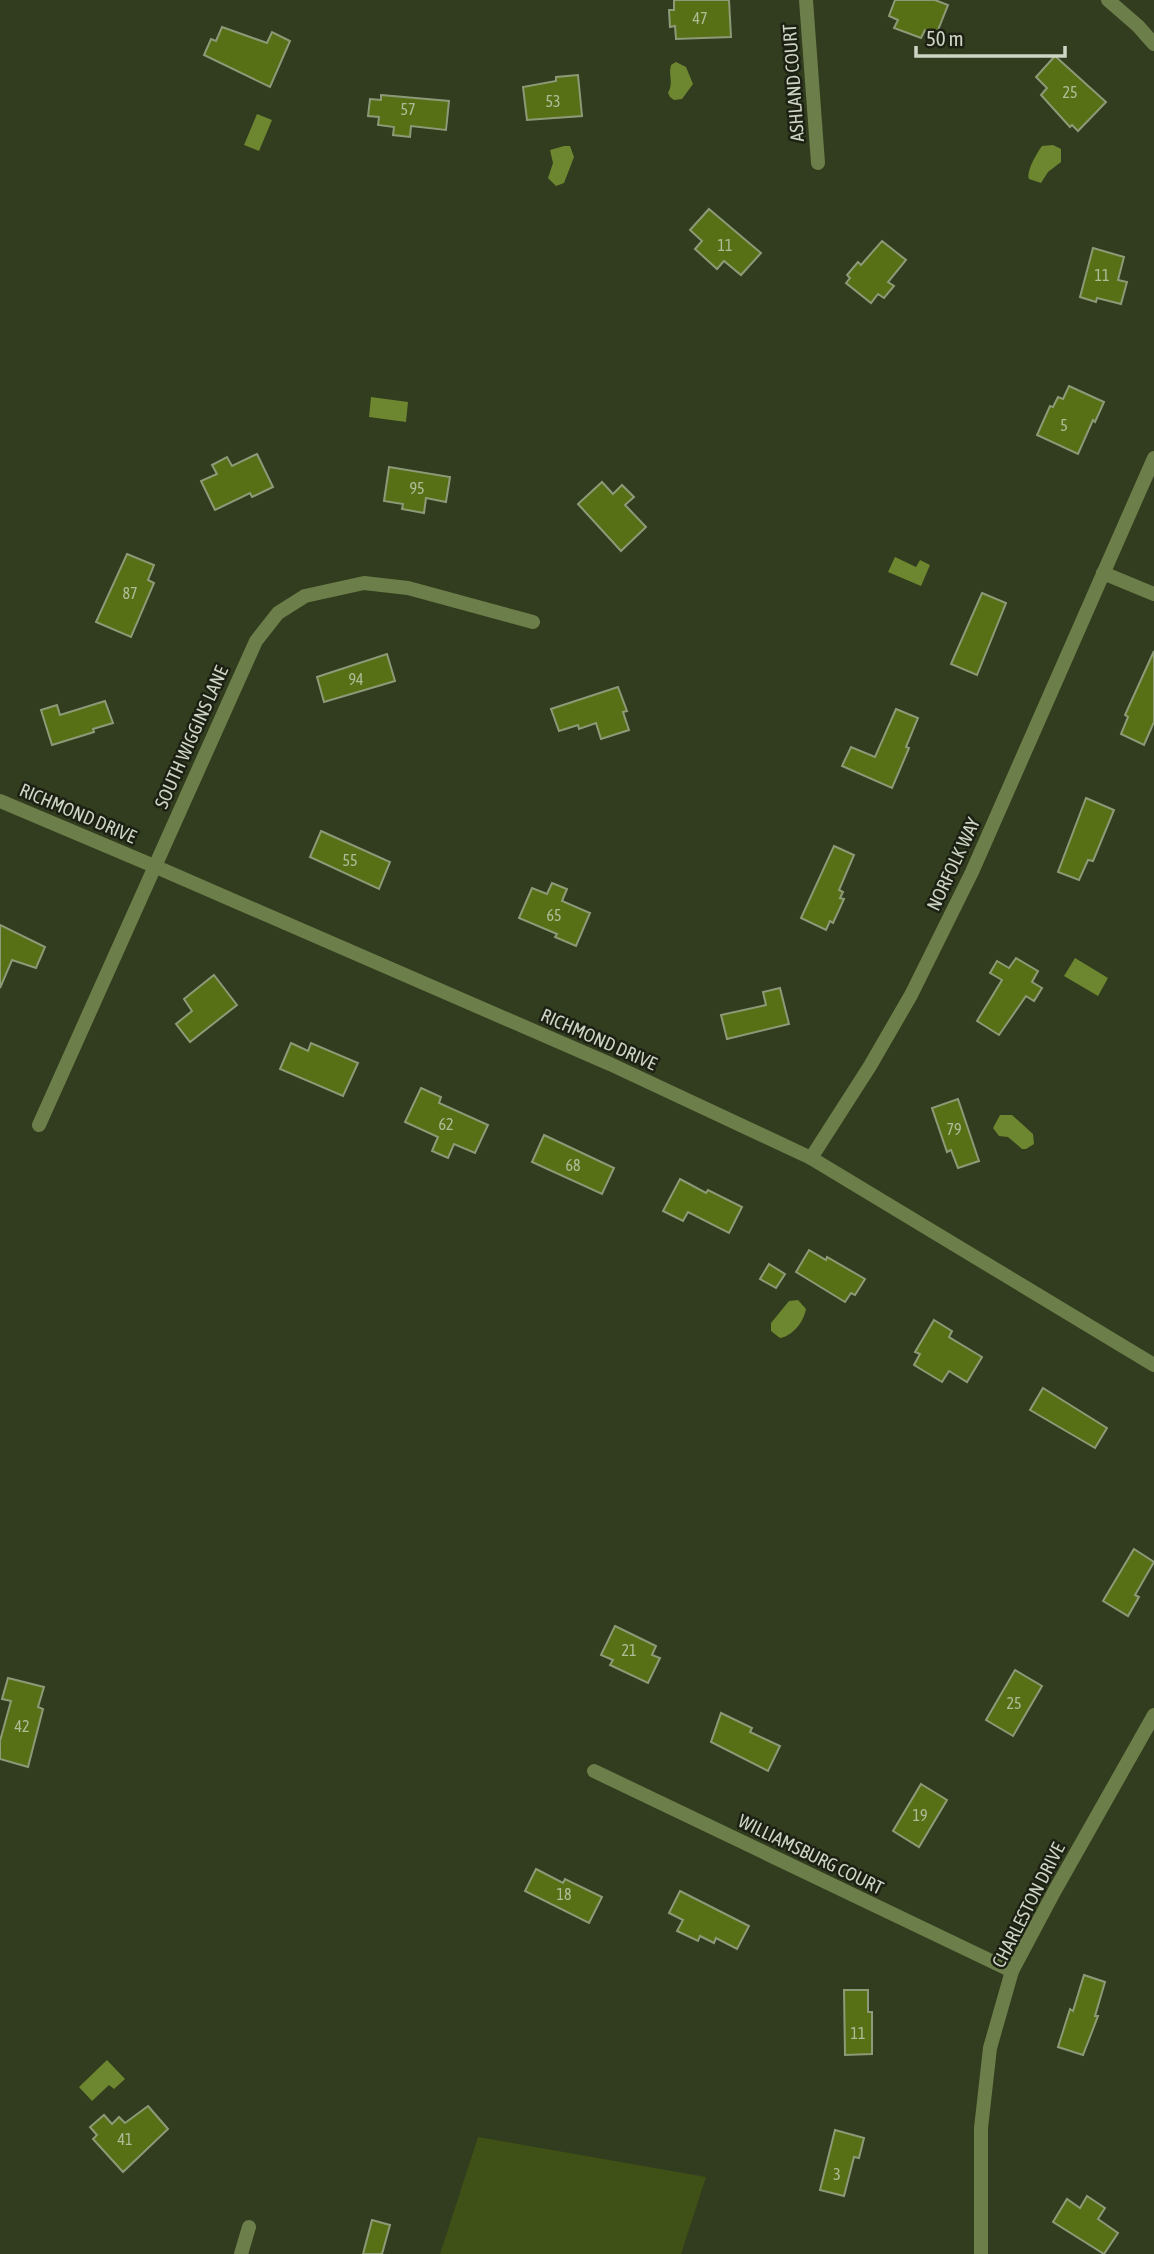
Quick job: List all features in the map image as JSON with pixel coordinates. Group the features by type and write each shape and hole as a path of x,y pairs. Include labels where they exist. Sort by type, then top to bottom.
{"street":[{"name":"ASHLAND COURT","path":"806,0 818,163"},
{"path":"1108,0 1154,44"},
{"name":"NORFOLK WAY","path":"811,1158 870,1066 911,995 972,872 1154,458"},
{"path":"1103,573 1154,594"},
{"name":"SOUTH WIGGINS LANE","path":"39,1125 256,641 278,613 305,596 364,583 408,588 533,622"},
{"name":"RICHMOND DRIVE","path":"0,801 610,1064 811,1158 1154,1365"},
{"name":"CHARLESTON DRIVE","path":"981,2254 981,2128 985,2088 990,2048 1012,1971 1154,1715"},
{"name":"WILLIAMSBURG COURT","path":"594,1771 1012,1971"},
{"path":"241,2254 249,2227"}],"shaded area":[{"path":"676,62 686,67 693,84 682,99 674,100 668,93 671,86 671,65"},
{"path":"257,114 272,120 259,151 244,145"},
{"path":"1053,145 1061,149 1061,162 1048,172 1041,183 1029,179 1030,167 1042,146"},
{"path":"570,146 574,157 564,183 556,186 548,178 553,163 550,150"},
{"path":"371,397 408,402 406,422 369,417"},
{"path":"895,557 916,567 920,560 930,565 921,586 888,572"},
{"path":"1075,958 1108,978 1098,996 1064,976"},
{"path":"1000,1115 1012,1115 1033,1134 1034,1144 1022,1149 1008,1137 999,1136 993,1128"},
{"path":"798,1300 806,1309 803,1318 793,1331 780,1338 771,1331 771,1323 789,1301"},
{"path":"107,2060 125,2079 114,2089 109,2085 92,2101 79,2087"},
{"path":"478,2137 706,2177 681,2254 440,2254"}],"building":[{"path":"674,0 729,0 731,37 676,39 675,26 670,27 669,10 674,10"},
{"path":"895,0 935,0 948,5 936,35 925,30 921,38 894,28 898,20 889,16"},
{"path":"222,27 267,43 272,32 290,41 270,87 204,55 211,39 216,41"},
{"path":"1055,56 1106,102 1078,131 1072,125 1070,127 1041,95 1047,88 1036,77"},
{"path":"578,75 582,116 527,120 523,87 556,81 556,77"},
{"path":"381,95 449,101 446,130 411,126 410,137 393,135 394,127 378,125 379,117 368,116 370,99 381,100"},
{"path":"709,209 761,253 741,275 724,261 717,269 695,249 702,241 690,230"},
{"path":"882,241 906,260 888,282 894,286 884,298 878,294 871,303 846,283 850,278 847,275 858,262 861,265"},
{"path":"1093,248 1124,257 1118,280 1127,282 1121,304 1097,298 1096,302 1080,297"},
{"path":"1069,386 1104,402 1078,454 1037,435 1050,406 1053,407 1058,397 1063,399"},
{"path":"257,454 273,487 252,497 250,493 215,510 201,481 217,474 212,465 227,457 232,466"},
{"path":"389,467 450,477 446,502 426,498 424,513 402,509 403,504 384,501"},
{"path":"602,482 613,494 622,485 634,497 625,505 646,527 621,551 578,504"},
{"path":"127,554 154,565 148,580 154,583 131,637 96,622"},
{"path":"982,593 1006,603 977,675 951,664"},
{"path":"1154,651 1154,722 1144,745 1121,734 1128,717 1125,715"},
{"path":"387,654 395,681 324,702 317,677"},
{"path":"618,687 627,711 623,712 629,730 601,739 596,723 579,729 578,725 559,731 551,709"},
{"path":"105,701 113,723 52,745 41,710 57,705 60,715"},
{"path":"896,709 918,718 892,788 842,766 851,747 875,757"},
{"path":"1086,798 1114,810 1093,861 1088,860 1079,880 1058,872"},
{"path":"321,831 390,862 379,889 310,857"},
{"path":"834,846 854,855 839,890 843,892 840,898 844,899 833,923 830,921 826,930 801,918"},
{"path":"552,883 567,889 562,901 590,913 576,946 555,937 557,934 519,918 532,888 547,894"},
{"path":"0,925 45,947 36,968 12,960 0,988"},
{"path":"1016,958 1038,971 1032,982 1042,988 1034,1001 1026,996 999,1035 977,1021 1002,980 990,973 997,961 1009,968"},
{"path":"214,975 237,1005 190,1042 176,1024 192,1011 184,999"},
{"path":"780,988 789,1024 727,1039 721,1015 766,1005 763,992"},
{"path":"291,1043 308,1051 311,1043 358,1063 343,1096 280,1069"},
{"path":"421,1088 441,1097 439,1103 488,1125 475,1153 454,1144 448,1158 432,1151 438,1137 405,1122"},
{"path":"958,1099 979,1161 958,1168 951,1150 947,1152 932,1108"},
{"path":"544,1135 614,1168 602,1194 532,1162"},
{"path":"680,1179 742,1207 729,1233 688,1212 683,1221 663,1211"},
{"path":"809,1250 865,1279 855,1295 851,1293 845,1302 796,1272"},
{"path":"769,1264 785,1274 776,1288 760,1279"},
{"path":"934,1320 952,1331 949,1337 982,1357 967,1382 949,1371 942,1382 914,1365 920,1354 915,1352"},
{"path":"1043,1388 1107,1428 1095,1448 1030,1410"},
{"path":"1134,1549 1154,1562 1135,1595 1139,1597 1128,1616 1103,1601"},
{"path":"615,1626 656,1646 652,1655 660,1658 648,1683 610,1665 613,1660 601,1655"},
{"path":"1015,1670 1042,1686 1013,1736 986,1720"},
{"path":"8,1678 44,1687 38,1707 43,1709 28,1767 0,1759 0,1741 11,1701 2,1699"},
{"path":"721,1713 752,1728 750,1732 780,1746 768,1771 711,1742"},
{"path":"921,1784 947,1800 919,1847 893,1831"},
{"path":"536,1869 563,1883 565,1879 602,1897 589,1923 525,1891"},
{"path":"680,1891 749,1926 737,1949 716,1938 714,1943 700,1936 698,1941 677,1931 683,1920 669,1913"},
{"path":"1084,1975 1105,1982 1095,2016 1098,2016 1083,2055 1058,2047"},
{"path":"844,1990 868,1990 868,2012 872,2012 872,2054 845,2055"},
{"path":"148,2106 168,2129 123,2172 93,2139 97,2135 90,2127 104,2115 112,2124 119,2117 125,2123"},
{"path":"835,2130 864,2138 859,2158 854,2157 844,2196 820,2190"},
{"path":"1087,2196 1105,2208 1098,2219 1118,2233 1104,2254 1053,2222 1067,2199 1080,2208"},
{"path":"372,2220 390,2225 382,2254 363,2254"}]}
